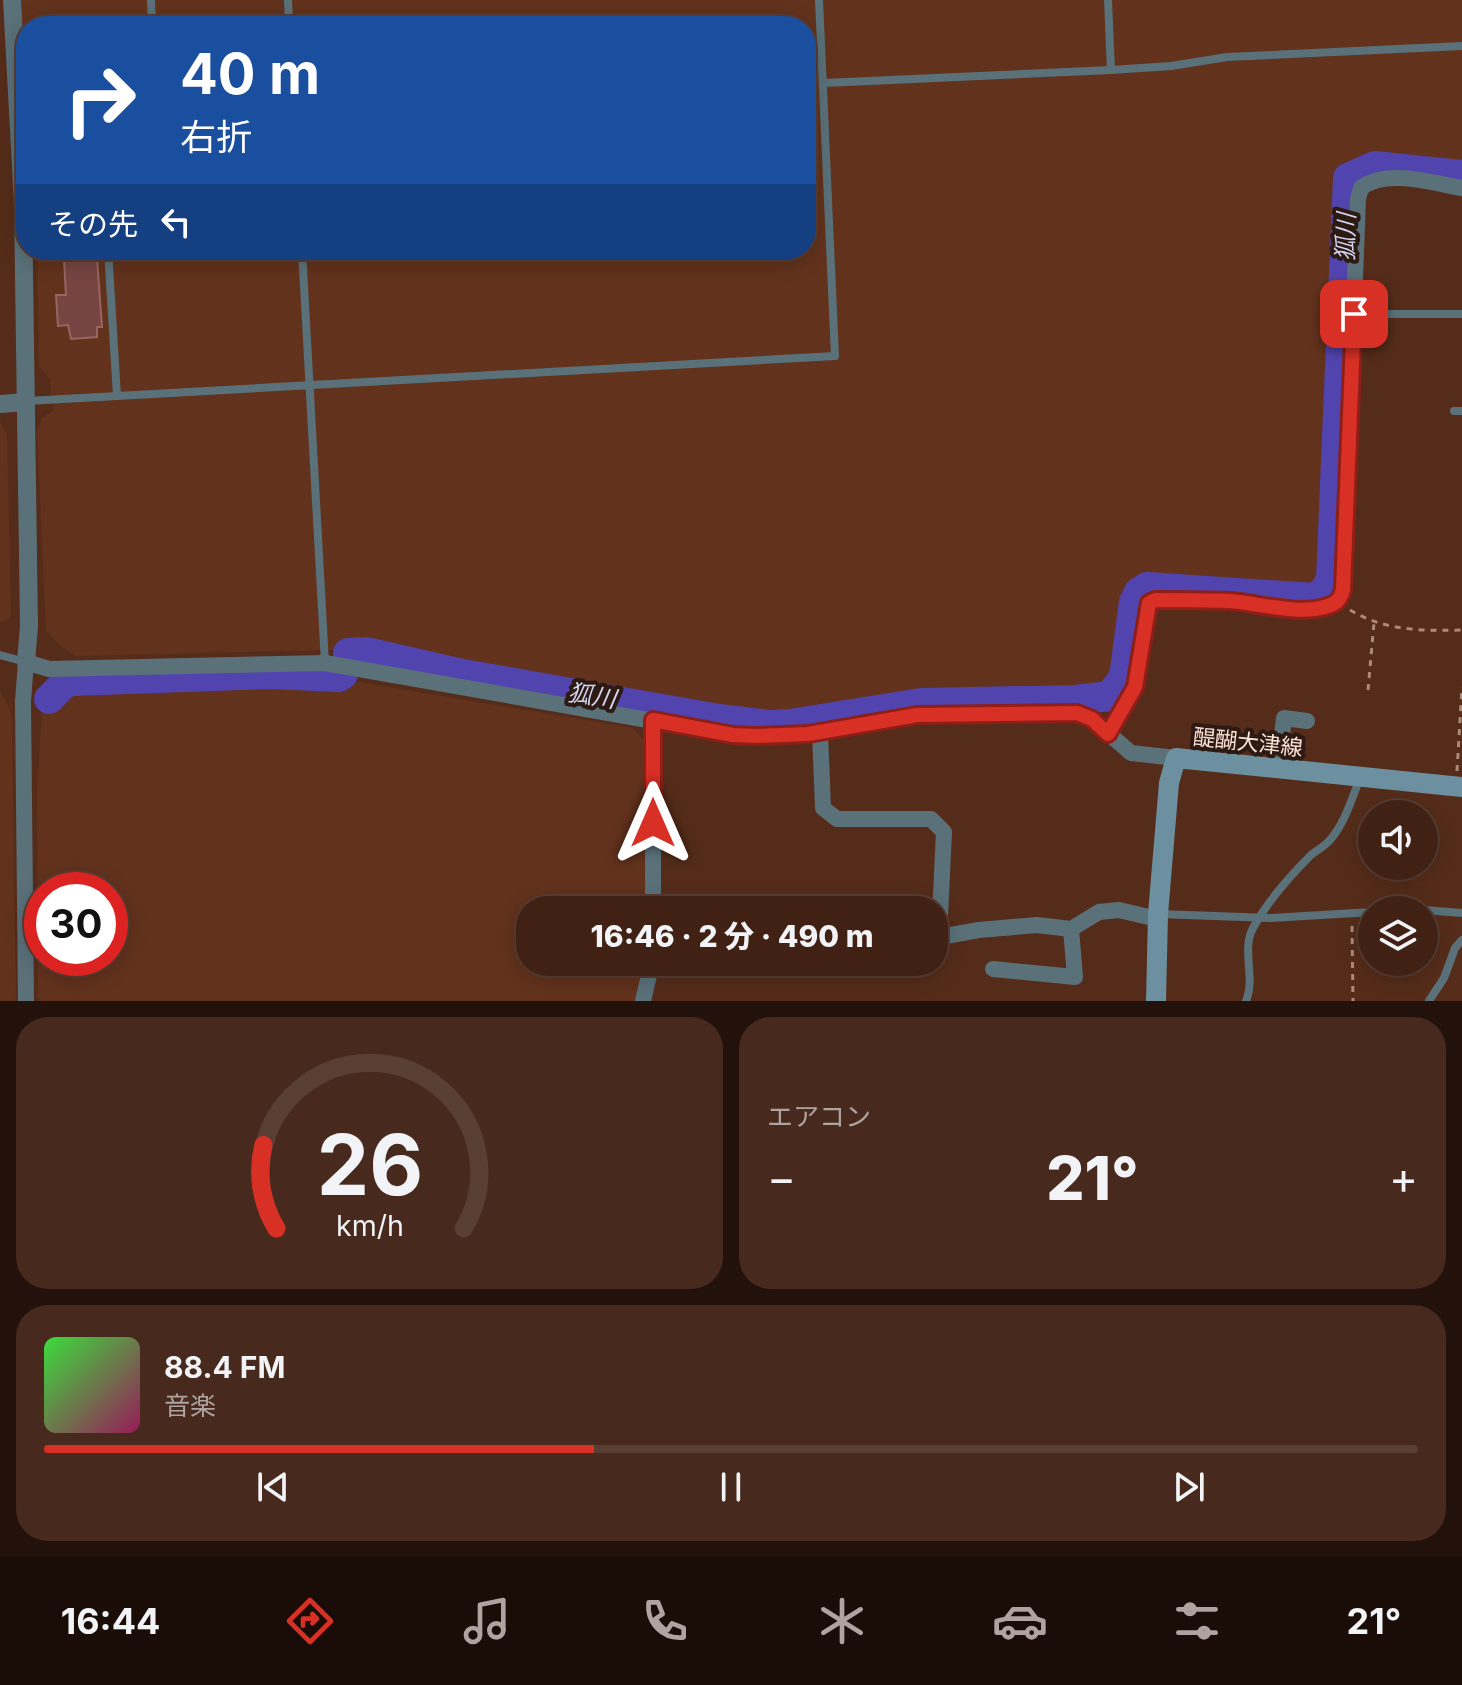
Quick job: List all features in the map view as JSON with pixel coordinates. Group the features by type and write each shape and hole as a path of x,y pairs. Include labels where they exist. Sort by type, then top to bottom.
{"main road":[{"name":"醍醐大津線","path":"1156,1001 1157,916 1169,783 1176,758 1459,787"}],"street":[{"path":"12,0 16,74"},
{"path":"1108,734 1135,687 1149,603 1155,600 1229,601 1299,608 1325,607 1340,598 1343,589 1358,199 1361,188 1380,178 1462,188"},
{"path":"24,260 29,626 23,701 26,1001"},
{"path":"0,404 26,402"},
{"path":"26,662 49,669 325,663 733,735 820,732 917,715 1077,713 1092,719 1131,753 1176,758"},
{"path":"1278,769 1284,718 1307,721"},
{"path":"653,720 653,896"},
{"path":"820,732 823,808 837,819 931,819 944,832 940,896"},
{"path":"948,935 1037,925 1071,929 1099,912 1119,910 1157,916"},
{"path":"993,969 1075,977 1071,929"},
{"path":"643,1001 649,976"}],"lane":[{"path":"26,402 835,356 819,0"},
{"path":"1108,0 1111,70"},
{"path":"824,83 1111,70 1171,66 1227,57 1462,46"},
{"path":"109,260 117,396"},
{"path":"303,260 325,663"},
{"path":"1354,314 1462,314"},
{"path":"0,655 26,662"},
{"path":"1246,1001 1251,982 1251,931 1312,855 1330,840 1360,778"},
{"path":"1438,911 1462,913"},
{"path":"1157,916 1271,918 1358,913"},
{"path":"1429,1001 1462,940"}],"path":[{"path":"1340,598 1348,609 1374,623 1416,631 1462,630"},
{"path":"1368,690 1374,623"},
{"path":"1459,787 1462,687"},
{"path":"1351,914 1353,1001"}],"shaded area":[{"path":"18,0 1462,0 1462,170 1376,161 1341,176 1327,580 1314,593 1145,583 1126,597 1116,681 1105,689 906,697 825,711 766,715 739,713 376,649 76,656 59,645 46,630 37,433 42,418 53,411 50,379 39,366 37,260 816,260 816,16 19,16"},
{"path":"0,421 7,435 11,612 9,619 0,623"},
{"path":"346,680 633,728 644,741 645,896 516,896 516,976 641,976 635,1001 41,1001 38,976 128,976 128,872 37,872 37,789 42,713 70,688"},
{"path":"0,691 10,709 12,723 16,1001 0,1001"}],"building":[{"path":"64,260 97,260 102,327 97,327 97,337 71,339 68,325 58,326 56,295 66,295"}],"waterway":[{"name":"狐川","path":"348,653 367,652 463,674 769,725 921,703 1075,700 1110,696 1124,677 1134,602 1139,592 1147,587 1315,598 1325,590 1331,579 1348,178 1375,166 1462,175"},
{"name":"狐川","path":"49,699 71,681 270,674 339,677 343,674"}],"route":[{"path":"653,823 653,720 733,735 757,736 808,734 917,715 1077,713 1092,719 1108,734 1135,687 1149,603 1155,600 1229,601 1299,608 1334,604 1343,589 1354,314"}]}
